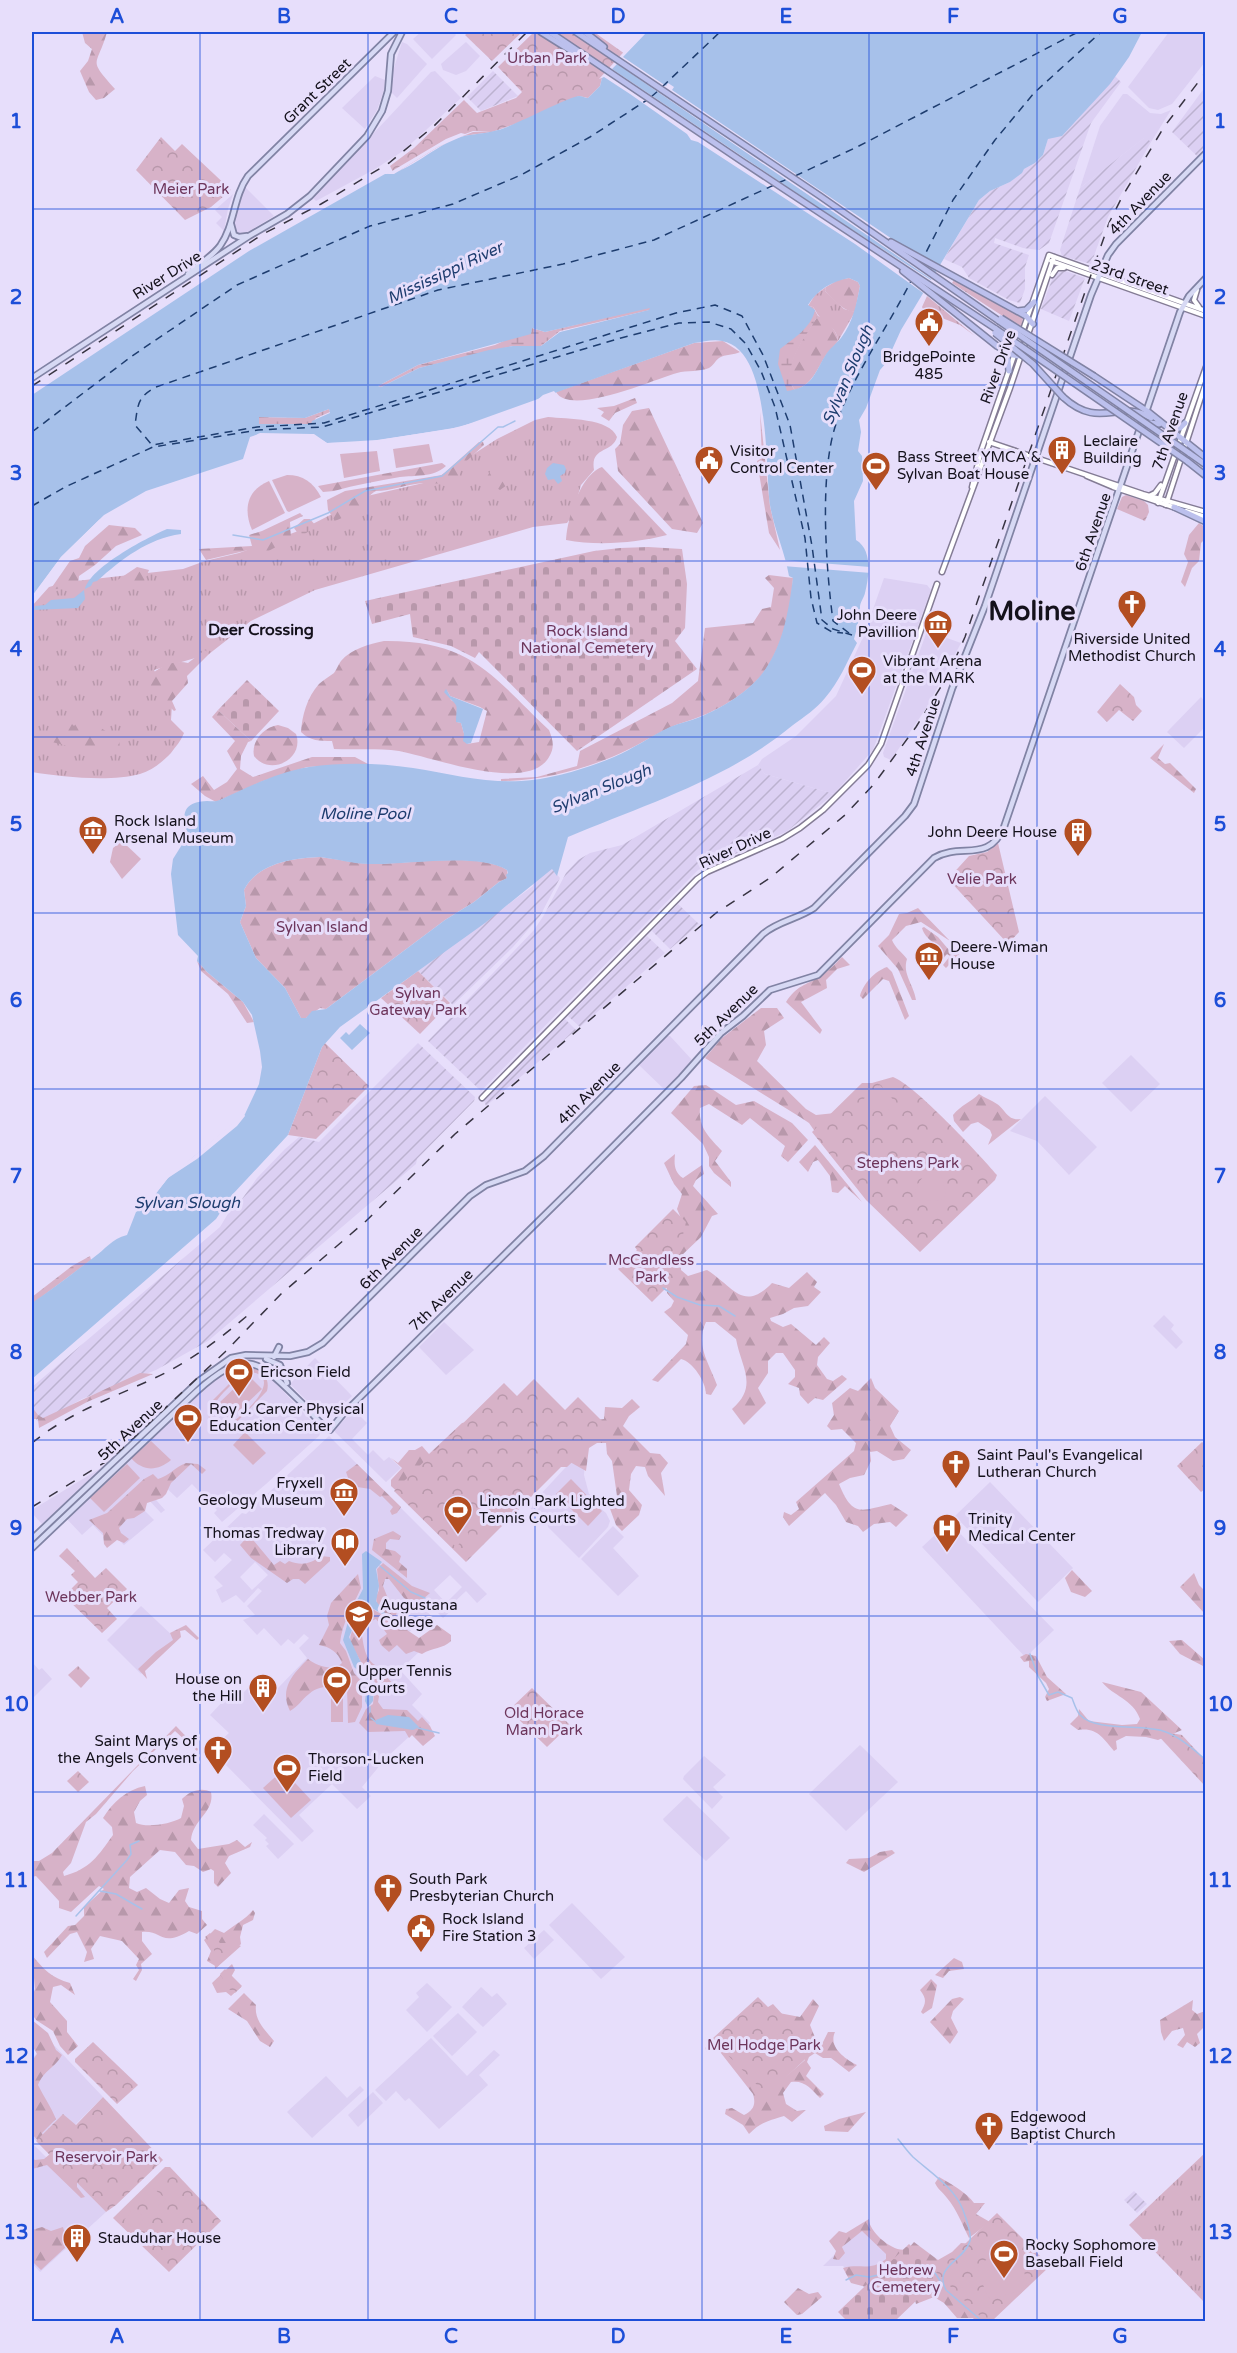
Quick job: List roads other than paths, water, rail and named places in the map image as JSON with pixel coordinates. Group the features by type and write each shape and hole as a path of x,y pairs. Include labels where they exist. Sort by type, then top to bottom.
{"highway":[{"path":"541,32 607,70"},
{"path":"550,32 978,317 1033,364 1063,398 1078,409 1089,413 1104,414 1131,410 1146,413 1173,436 1176,450"},
{"path":"576,32 983,309 1094,376 1168,427 1206,458"},
{"path":"585,32 616,58"},
{"path":"869,230 1028,318 1033,324"},
{"path":"883,254 997,346 1007,358 1010,371"},
{"path":"1015,311 1026,310 1034,302"},
{"path":"1000,320 1206,465"},
{"path":"995,331 1206,476"},
{"path":"997,346 1018,356"},
{"path":"1141,426 1149,423 1159,424"},
{"path":"1168,427 1176,429 1185,423"},
{"path":"1174,507 1206,519"}],"main road":[{"name":"Grant Street","path":"184,278 220,246 231,222 237,194 248,176 394,32"},
{"name":"River Drive","path":"32,378 249,236 293,210 315,191 366,136 385,103 391,54 402,32"},
{"name":"4th Avenue","path":"540,1159 765,932 779,923 814,908 911,810 952,689 986,606 1100,276 1112,249 1206,153"},
{"path":"231,222 231,231 236,236 249,236"},
{"name":"River Drive","path":"942,572 1010,371 1033,324 1051,259"},
{"name":"River Drive","path":"987,441 1018,356 1028,318 1051,259"},
{"name":"23rd Street","path":"1051,259 1071,269 1100,276"},
{"name":"23rd Street","path":"1051,259 1206,316"},
{"path":"1042,298 1054,270 1059,267 1071,269"},
{"path":"1205,279 1194,297 1196,304 1206,310"},
{"name":"6th Avenue","path":"937,856 949,852 971,852 985,849 1002,832 1184,306 1205,279"},
{"name":"23rd Street","path":"1184,306 1206,310"},
{"name":"7th Avenue","path":"1159,500 1206,367"},
{"name":"7th Avenue","path":"1167,503 1206,382"},
{"path":"987,441 1159,500"},
{"path":"1149,496 1159,489 1167,475"},
{"path":"1120,488 1167,503 1206,512"},
{"path":"1167,503 1174,507"},
{"name":"River Drive","path":"482,1098 701,875 795,831 823,810 868,765 881,744 937,584"},
{"name":"5th Avenue","path":"571,1189 681,1078 722,1033 770,990 818,975 937,856"},
{"name":"6th Avenue","path":"255,1356 274,1357 303,1353 323,1343 470,1196 490,1183 521,1173 540,1159"},
{"name":"7th Avenue","path":"244,1363 254,1364 267,1371 330,1430 344,1413 571,1189"},
{"path":"274,1357 279,1347"},
{"path":"255,1356 278,1363 286,1383"},
{"name":"5th Avenue","path":"32,1539 201,1380 231,1358 255,1356"},
{"name":"5th Avenue","path":"32,1548 206,1383 226,1367 244,1363"}],"water":[{"path":"646,32 1142,32 1129,57 1110,84 1062,136 1048,139 1043,155 1035,163 1024,169 1010,182 990,191 979,200 901,330 886,363 880,370 866,408 859,420 861,432 858,451 862,456 863,481 854,501 856,540 865,550 868,579 860,605 854,639 857,643 830,692 806,716 741,761 656,802 568,837 557,876 552,869 485,923 340,1027 322,1047 288,1135 232,1195 216,1219 32,1379 32,1303 113,1242 127,1235 136,1212 144,1208 168,1178 245,1114 259,1084 262,1067 252,1015 243,1002 207,972 197,961 198,956 178,935 171,874 173,859 188,835 185,816 188,807 198,802 220,800 286,772 322,765 388,765 507,781 556,776 604,761 670,727 719,708 755,682 768,665 778,645 788,612 793,578 789,576 770,505 766,439 757,386 749,365 738,349 722,341 694,343 460,427 367,442 327,443 312,434 260,433 251,439 244,460 146,492 99,520 61,557 32,597 32,395 249,251 385,174 408,167 456,138 492,132 574,97 588,98 600,86 602,78","holes":["849,278 858,282 860,286 851,320 841,338 827,353 811,379 802,387 787,391 778,364 780,349 810,322 815,310 808,305 816,295 825,287","650,308 560,332 541,346 513,346 489,350 419,368 381,387 378,386 418,365 531,334 532,328 545,332","329,409 330,413 312,421 311,424 259,424 259,417 305,418","320,857 370,864 461,860 495,865 507,870 508,873 507,878 445,920 326,1009 312,1011 306,1018 301,1018 285,988 256,958 240,922 246,906 244,890 250,881 267,868 277,864"]},
{"path":"553,463 564,465 566,469 565,473 560,476 562,481 558,484 554,479 548,480 545,474 547,468"},
{"path":"167,529 181,530 181,534 146,545 85,589 89,581 107,563"},
{"path":"84,590 85,599 78,608 34,610 35,606 45,605 51,600 74,598"},
{"path":"446,689 450,696 483,709 471,743 467,744 463,741 461,723 456,722 456,705 444,692"},
{"path":"360,1024 370,1033 352,1050 340,1038 346,1032 349,1035"},
{"path":"366,1551 382,1562 376,1569 379,1586 376,1601 388,1617 368,1606 358,1617 349,1637 364,1669 374,1682 373,1701 368,1707 365,1701 368,1679 354,1667 343,1640 350,1614 363,1589 362,1554"},
{"path":"388,1715 409,1717 419,1727 413,1730 376,1724 376,1720"}],"waterway":[{"path":"233,535 263,540 328,513 365,491 442,476 498,427 515,421"},
{"path":"663,1288 677,1297 700,1305 719,1306 735,1316"},
{"path":"380,1566 411,1592 425,1598"},
{"path":"1030,1654 1038,1676 1049,1695 1058,1692 1072,1698 1080,1715 1087,1720 1107,1726 1154,1729 1169,1733 1206,1760"},
{"path":"370,1707 370,1712"},
{"path":"371,1718 376,1722"},
{"path":"418,1728 439,1733"},
{"path":"76,1916 127,1860 131,1854 130,1845 139,1841"},
{"path":"100,1891 116,1894 142,1909"},
{"path":"898,2139 913,2157 948,2187 963,2210 970,2241 962,2254 946,2269 943,2282 946,2290 983,2322"},
{"path":"846,2280 856,2275 869,2277 903,2270 915,2272 923,2268 928,2273 935,2273 941,2282"}],"railway":[{"path":"32,386 263,234 321,204 389,163 434,126 527,32"},
{"path":"32,1507 112,1458 225,1352 281,1294 366,1221 455,1134 716,913 770,878 845,815 874,784 916,727 947,677 965,637 1109,223 1164,127 1206,72"},
{"path":"32,1443 63,1421 189,1359 254,1310"}],"place":[{"name":"BridgePointe 485","path":"929,348"},
{"name":"Leclaire Building","path":"1062,476"},
{"name":"Visitor Control Center","path":"709,486"},
{"name":"Bass Street YMCA & Sylvan Boat House","path":"876,492"},
{"name":"Riverside United Methodist Church","path":"1132,630"},
{"name":"John Deere Pavillion","path":"938,650"},
{"name":"Vibrant Arena at the MARK","path":"862,696"},
{"name":"Rock Island Arsenal Museum","path":"93,856"},
{"name":"John Deere House","path":"1078,858"},
{"name":"Deere-Wiman House","path":"929,982"},
{"name":"Ericson Field","path":"239,1398"},
{"name":"Roy J. Carver Physical Education Center","path":"188,1444"},
{"name":"Saint Paul's Evangelical Lutheran Church","path":"956,1490"},
{"name":"Fryxell Geology Museum","path":"344,1518"},
{"name":"Lincoln Park Lighted Tennis Courts","path":"458,1536"},
{"name":"Trinity Medical Center","path":"947,1554"},
{"name":"Thomas Tredway Library","path":"345,1568"},
{"name":"Augustana College","path":"359,1640"},
{"name":"Upper Tennis Courts","path":"337,1706"},
{"name":"House on the Hill","path":"263,1714"},
{"name":"Saint Marys of the Angels Convent","path":"218,1776"},
{"name":"Thorson-Lucken Field","path":"287,1794"},
{"name":"South Park Presbyterian Church","path":"388,1914"},
{"name":"Rock Island Fire Station 3","path":"421,1954"},
{"name":"Edgewood Baptist Church","path":"989,2152"},
{"name":"Stauduhar House","path":"77,2264"},
{"name":"Rocky Sophomore Baseball Field","path":"1004,2280"}],"district":[{"name":"Moline","path":"1032,611"},
{"name":"Deer Crossing","path":"261,630"}],"park label":[{"name":"Urban Park","path":"547,58"},
{"name":"Meier Park","path":"191,189"},
{"name":"Rock Island National Cemetery","path":"587,640"},
{"name":"Velie Park","path":"982,879"},
{"name":"Sylvan Island","path":"322,927"},
{"name":"Sylvan Gateway Park","path":"418,1002"},
{"name":"Stephens Park","path":"908,1163"},
{"name":"McCandless Park","path":"651,1268"},
{"name":"Webber Park","path":"91,1597"},
{"name":"Old Horace Mann Park","path":"544,1722"},
{"name":"Mel Hodge Park","path":"764,2045"},
{"name":"Reservoir Park","path":"106,2157"},
{"name":"Hebrew Cemetery","path":"906,2278"}],"water label":[{"name":"Mississippi River","path":"445,273"},
{"name":"Sylvan Slough","path":"848,375"},
{"name":"Sylvan Slough","path":"601,789"},
{"name":"Moline Pool","path":"365,814"},
{"name":"Sylvan Slough","path":"187,1203"}]}
